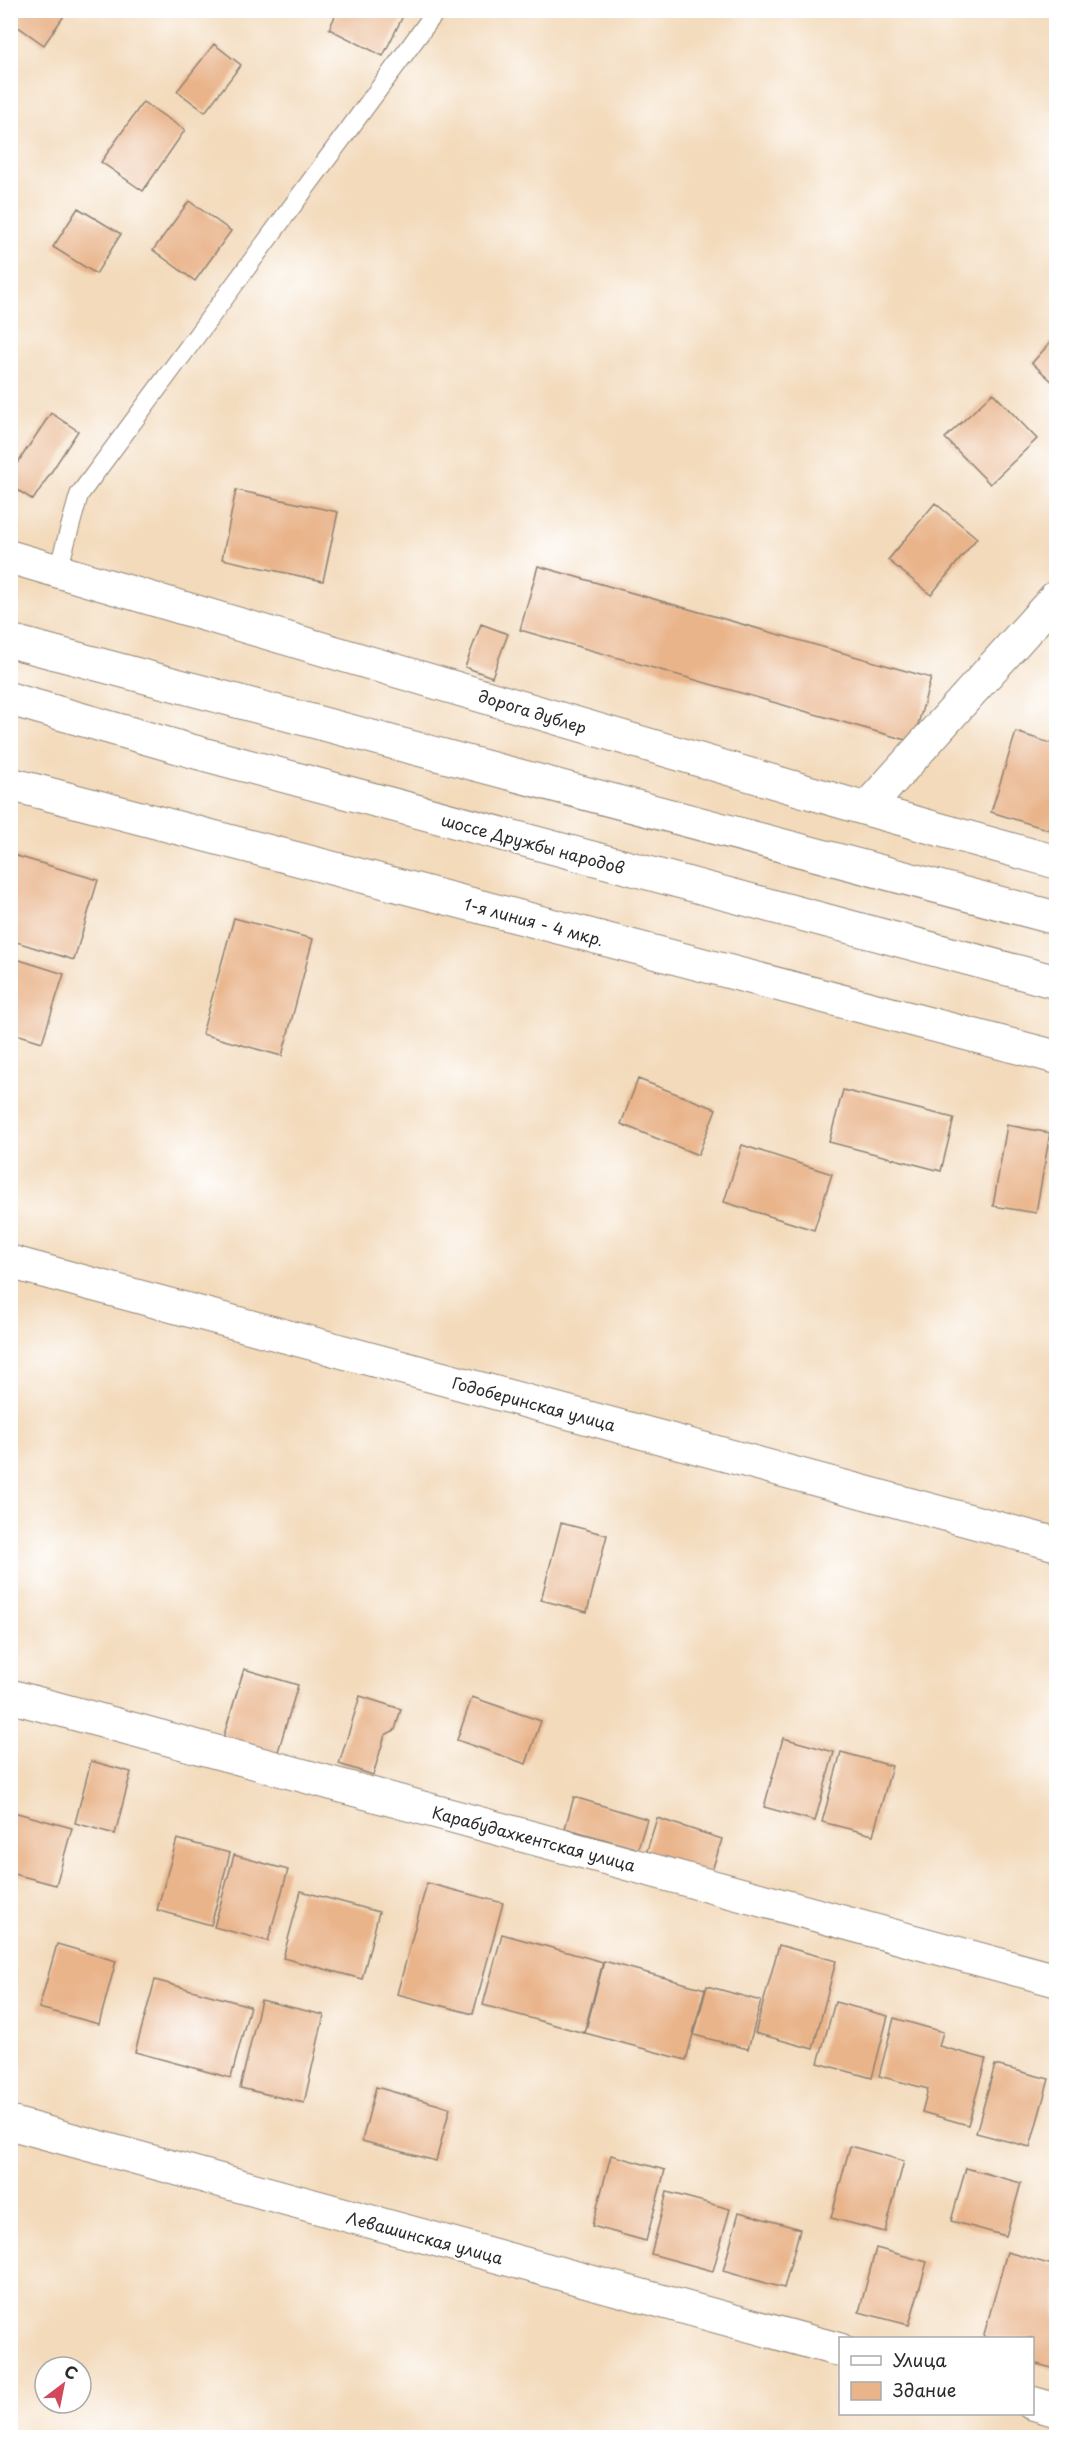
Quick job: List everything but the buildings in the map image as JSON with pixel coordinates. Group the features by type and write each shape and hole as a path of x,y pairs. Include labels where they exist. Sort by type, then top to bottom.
{"street":[{"name":"дорога дублер","path":"10,557 866,809 1056,862"},
{"path":"866,809 1056,597"},
{"path":"10,641 1056,918"},
{"name":"шоссе Дружбы народов","path":"10,699 199,753 1056,982"},
{"name":"1-я линия - 4 мкр.","path":"10,784 1056,1057"},
{"name":"Годоберинская улица","path":"10,1262 1056,1544"},
{"name":"Карабудахкентская улица","path":"10,1696 1056,1980"},
{"name":"Левашинская улица","path":"10,2123 839,2350"},
{"path":"1034,2404 1056,2410"}],"lane":[{"path":"58,570 79,495 437,10"}]}
